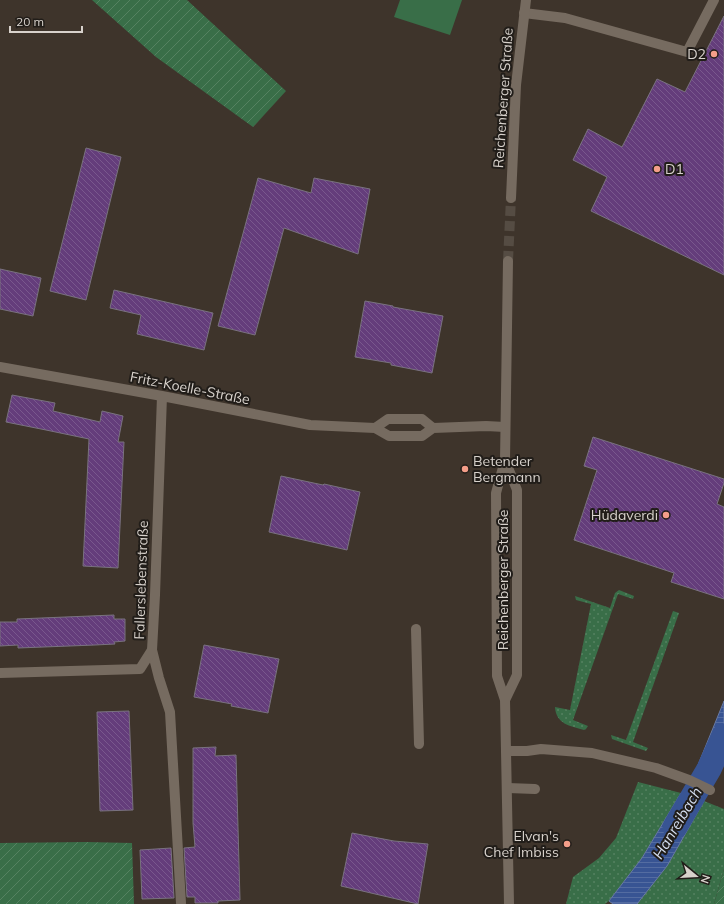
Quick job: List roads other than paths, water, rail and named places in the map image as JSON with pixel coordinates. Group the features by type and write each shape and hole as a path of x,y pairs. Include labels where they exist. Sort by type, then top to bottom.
{"street":[{"name":"Reichenberger Straße","path":"511,198 516,85 526,0"},
{"path":"524,13 565,18 687,52 714,0"},
{"name":"Reichenberger Straße","path":"508,261 505,460 496,490 496,509 497,676 505,700 509,904"},
{"name":"Fritz-Koelle-Straße","path":"0,367 162,396 310,425 375,428 389,436 422,436 433,428 486,426 505,427"},
{"name":"Fallerslebenstraße","path":"0,672 140,669 152,650 156,579 162,396"},
{"path":"375,428 388,419 422,419 433,428"},
{"name":"Reichenberger Straße","path":"505,460 517,490 517,675 505,700"},
{"path":"416,629 419,744"},
{"path":"152,650 170,712 181,903"},
{"path":"506,751 541,749 592,753 656,768 689,780 710,790"},
{"path":"507,788 535,789"}],"water":[{"path":"724,701 724,761 720,773 698,765"},
{"path":"681,793 704,801 667,866 637,904 613,904 609,901 642,858"}],"waterway":[{"name":"Hanreibach","path":"675,827 709,769 724,736"}],"tunnel":[{"path":"508,261 511,198"}],"place":[{"name":"D2","path":"714,54"},
{"name":"D1","path":"657,169"},
{"name":"Betender Bergmann","path":"465,469"},
{"name":"Hüdaverdi","path":"666,515"},
{"name":"Elvan's Chef Imbiss","path":"567,844"}]}
